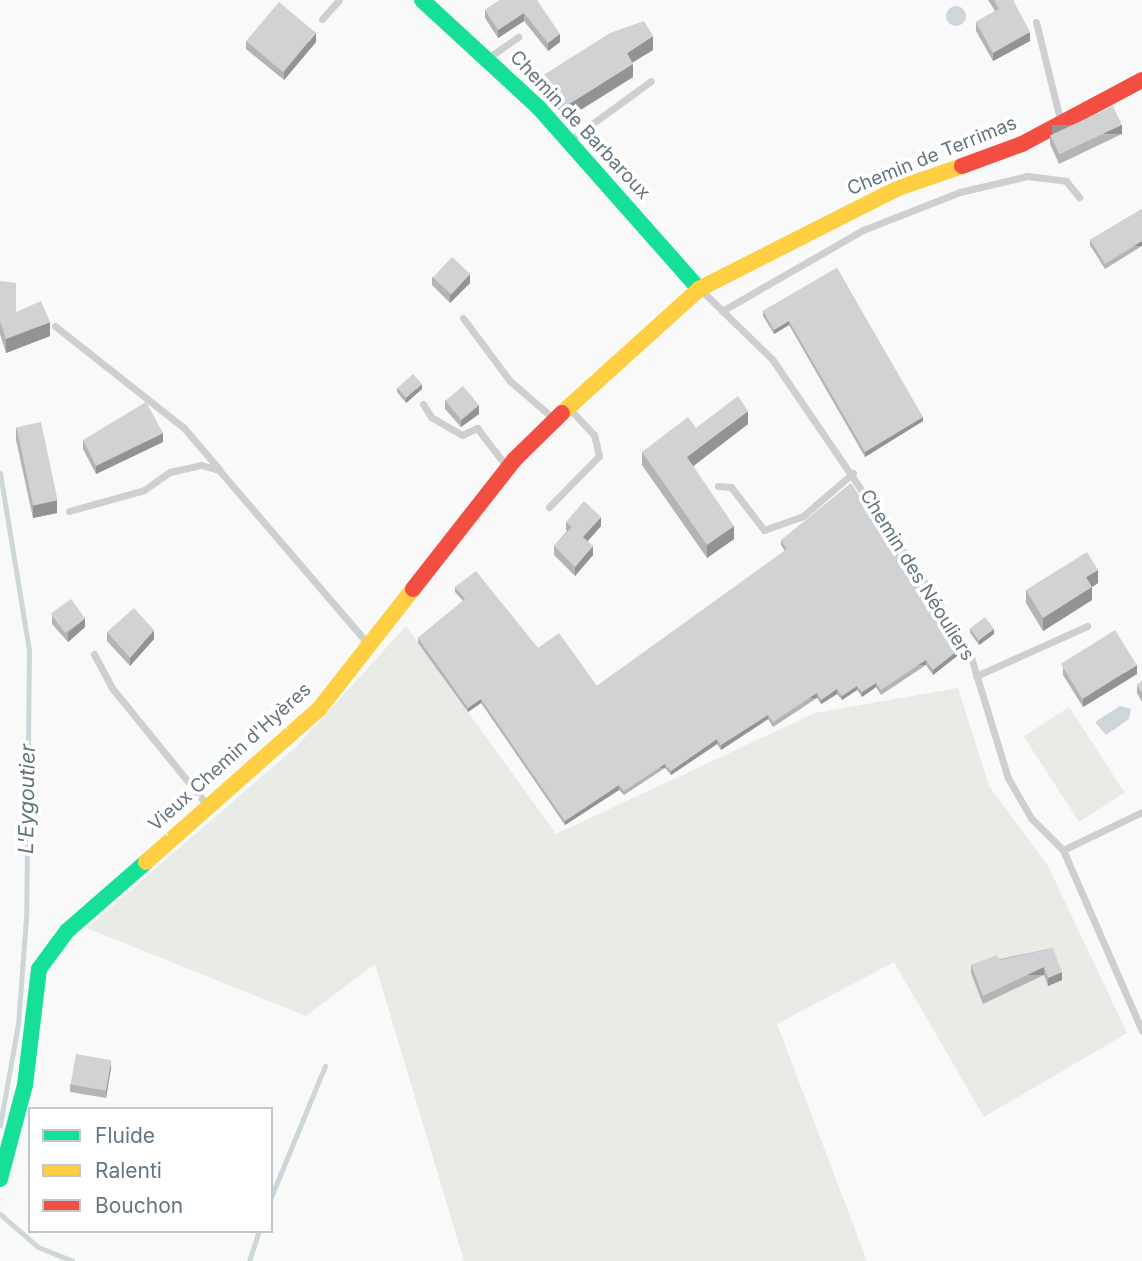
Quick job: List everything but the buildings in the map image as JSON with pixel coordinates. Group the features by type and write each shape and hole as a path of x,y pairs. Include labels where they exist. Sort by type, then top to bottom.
{"street":[{"name":"Chemin de Barbaroux","path":"422,0 488,59 699,289"},
{"name":"Chemin de Terrimas","path":"699,289 896,189 1062,123 1142,80"},
{"name":"Vieux Chemin d'Hyères","path":"0,1178 25,1085 39,969 67,931 319,709 371,647 508,468 568,406 699,289"}],"lane":[{"path":"322,19 339,0"},
{"path":"1036,22 1062,123"},
{"path":"488,59 518,37"},
{"path":"567,143 589,121 650,81"},
{"path":"722,311 863,230 960,192 1027,176 1066,181 1079,197"},
{"name":"Chemin des Néouliers","path":"699,289 772,359 948,617 976,676 1008,778 1031,818 1063,850"},
{"path":"463,318 510,381 555,420"},
{"path":"55,326 184,428 371,647"},
{"path":"423,404 431,418 461,435 477,428 508,468"},
{"path":"549,507 598,456 594,435 568,406"},
{"path":"69,511 144,490 170,472 201,465 219,470"},
{"path":"719,486 731,488 764,530 803,516 852,473"},
{"path":"976,676 1087,626"},
{"path":"94,654 111,688 207,806"},
{"path":"1142,812 1063,850 1142,1031"}],"shaded area":[{"path":"952,6 960,6 966,16 960,26 952,26 946,20 946,12"},
{"path":"406,626 556,834 815,713 958,688 989,786 1048,866 1127,1033 984,1117 894,962 777,1024 867,1261 464,1261 375,964 306,1016 87,928 297,746"},
{"path":"1120,706 1131,709 1129,719 1106,735 1095,722"},
{"path":"1069,707 1125,793 1079,822 1024,736"}],"waterway":[{"name":"L'Eygoutier","path":"0,473 29,650 26,918 18,1024 0,1125"},
{"path":"273,1192 325,1066"},
{"name":"L'Eygoutier","path":"0,1214 38,1247 72,1261"},
{"path":"249,1261 258,1233"}],"traffic: fast":[{"path":"422,0 539,108 699,289"},
{"path":"0,1179 25,1085 39,969 67,931 146,862"}],"traffic: slow":[{"path":"562,413 699,289 896,189 962,166"},
{"path":"146,862 319,709 413,589"}],"traffic: jam":[{"path":"962,166 1022,144 1142,80"},
{"path":"413,589 514,460 562,413"}]}
